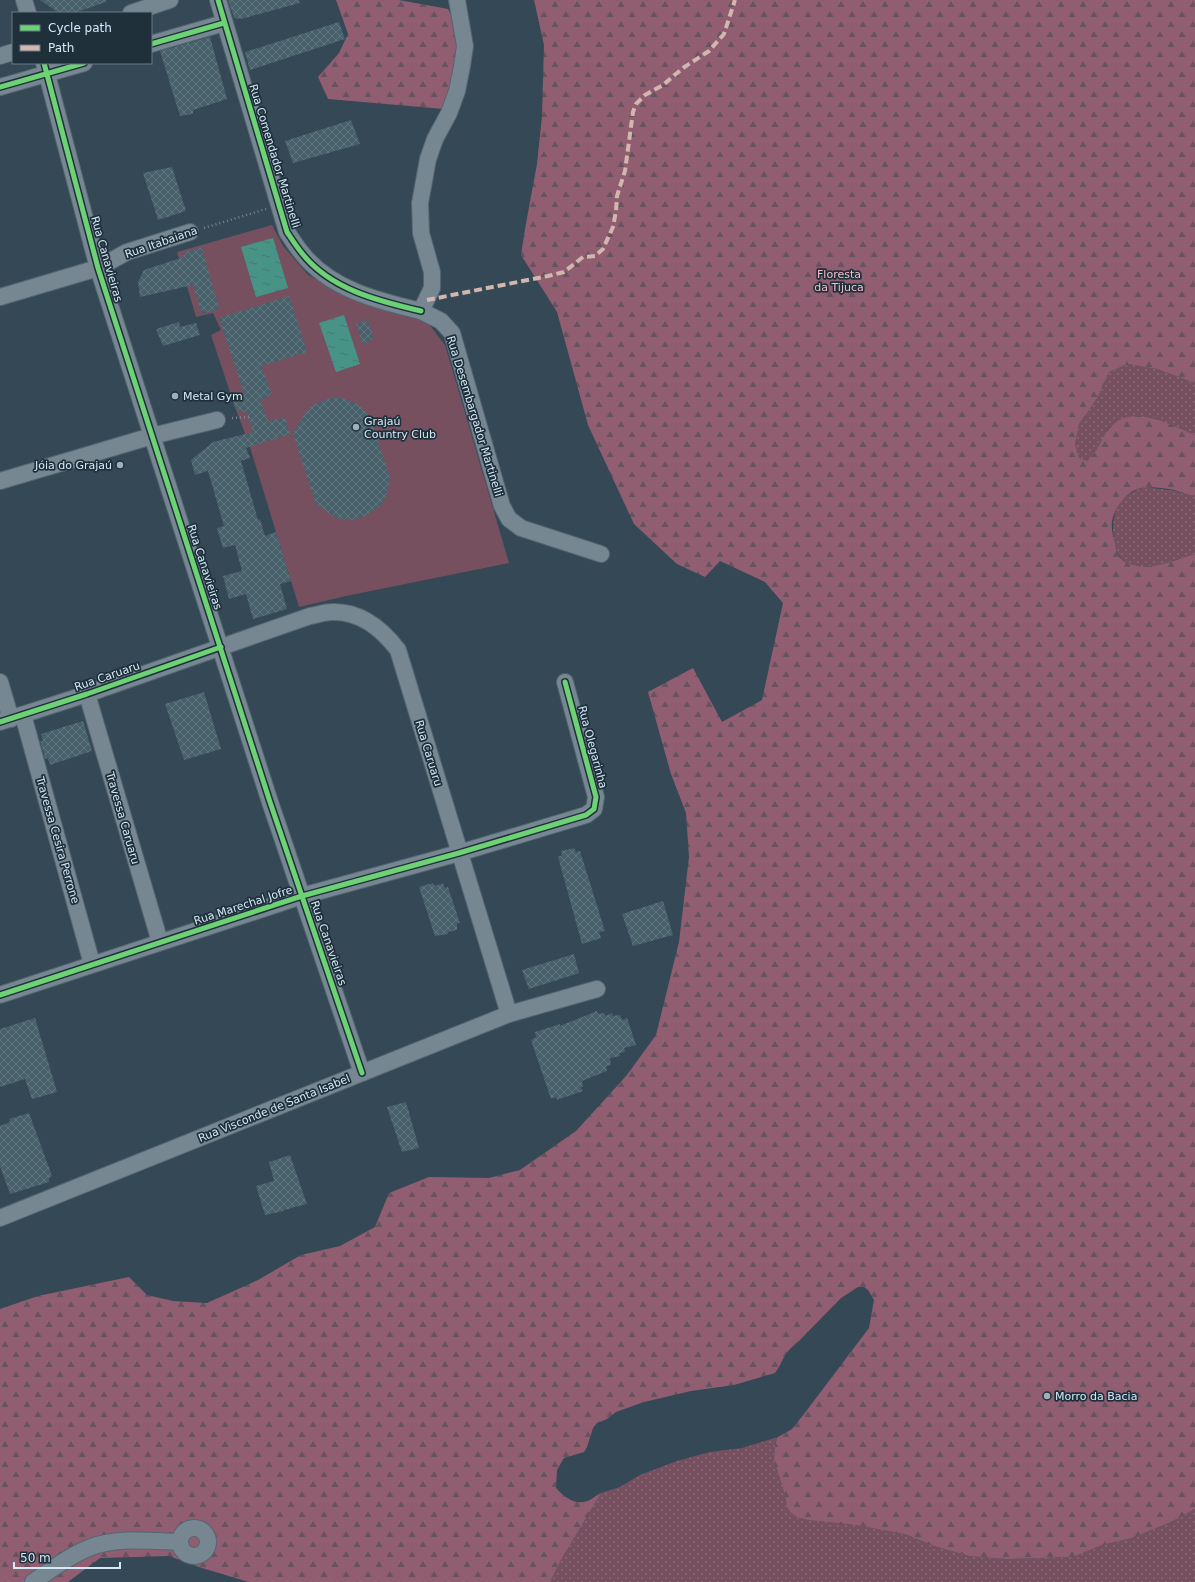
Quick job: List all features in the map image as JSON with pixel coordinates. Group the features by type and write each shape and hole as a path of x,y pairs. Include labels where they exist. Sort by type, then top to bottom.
{"street":[{"path":"24,0 28,12"},
{"path":"134,12 170,0"},
{"name":"Rua Comendador Martinelli","path":"218,0 287,232 301,253 318,269 340,285 371,298 421,311"},
{"path":"421,311 432,288 432,272 421,233 420,203 428,159 435,139 449,113 457,91 462,66 465,46 457,0"},
{"path":"152,44 224,23"},
{"path":"0,56 12,52"},
{"path":"0,87 45,68 76,64"},
{"name":"Rua Canavieiras","path":"45,68 98,268 270,802 362,1073"},
{"name":"Rua Itabaiana","path":"0,296 98,268 127,252 190,232"},
{"name":"Rua Desembargador Martinelli","path":"421,311 441,321 452,333 502,506 509,519 521,528 601,554"},
{"path":"0,481 152,436 217,420"},
{"name":"Rua Caruaru","path":"11,719 310,616 332,612 346,614 366,620 389,638 398,650 509,1014"},
{"name":"Travessa Cesira Perrone","path":"0,682 92,964"},
{"name":"Rua Olegarinha","path":"565,682 588,762 596,797 594,809 586,815"},
{"name":"Travessa Caruaru","path":"87,694 160,942"},
{"name":"Rua Marechal Jofre","path":"0,995 302,896 459,853 586,815"},
{"name":"Rua Visconde de Santa Isabel","path":"0,1218 509,1014 597,989"},
{"path":"33,1582 66,1560 91,1547 107,1543 139,1541 180,1542"}],"shaded area":[{"name":"Grajaú Country Club","path":"272,225 283,246 308,275 349,297 394,309 428,323 445,345 509,563 299,607 249,444 211,335 221,330 213,313 196,317 177,252"},
{"path":"1128,364 1157,369 1195,383 1195,435 1154,418 1140,416 1110,427 1093,456 1087,461 1079,458 1075,444 1079,424 1098,397 1109,372"},
{"path":"1145,487 1195,495 1195,554 1148,567 1129,564 1119,555 1113,530 1115,513 1123,500 1136,490"},
{"path":"778,1437 775,1444 774,1460 785,1495 787,1507 790,1512 797,1517 807,1520 855,1525 905,1534 934,1546 969,1556 1006,1559 1073,1557 1102,1545 1132,1538 1171,1522 1195,1509 1195,1582 550,1582 560,1562 601,1493 620,1487 640,1475 677,1461 710,1452 742,1448"}],"green space":[{"path":"336,0 399,0 448,9 463,38 444,109 328,99 318,77 339,53 348,34"},
{"name":"Floresta da Tijuca","path":"534,0 1195,0 1195,383 1157,369 1128,364 1109,372 1098,397 1079,424 1075,444 1079,458 1087,461 1110,428 1119,420 1140,416 1163,422 1195,435 1195,495 1160,488 1139,488 1127,495 1120,503 1113,517 1112,532 1117,552 1121,559 1135,566 1152,566 1195,554 1195,1509 1171,1522 1132,1538 1102,1545 1073,1557 1006,1559 969,1556 934,1546 905,1534 855,1525 807,1520 797,1517 790,1512 787,1507 785,1495 774,1460 775,1444 778,1437 792,1429 869,1328 874,1300 868,1290 864,1287 858,1287 841,1298 789,1350 775,1373 734,1385 691,1391 644,1402 616,1412 607,1419 597,1423 593,1428 584,1452 564,1458 557,1470 556,1488 570,1499 583,1502 591,1500 601,1493 560,1562 550,1582 249,1582 202,1568 169,1556 100,1558 68,1582 0,1582 0,1309 38,1296 129,1277 147,1295 173,1301 207,1303 258,1280 301,1255 340,1246 375,1227 389,1193 429,1177 489,1178 520,1170 576,1131 627,1075 656,1035 679,942 689,857 686,813 671,774 648,692 693,668 722,722 762,700 783,603 765,582 720,561 705,577 677,564 634,524 588,425 557,312 521,255 537,164 542,116 544,45"}],"water":[{"path":"273,238 288,288 256,297 241,247"},
{"path":"344,315 360,364 336,372 319,323"}],"building":[{"path":"40,0 106,0 106,2 77,12 58,12"},
{"path":"228,0 299,0 300,3 241,19 234,18"},
{"path":"339,22 345,39 250,70 245,52"},
{"path":"210,37 227,99 193,110 193,114 180,116 160,51"},
{"path":"351,120 360,144 293,163 285,141"},
{"path":"172,167 186,211 158,220 143,173"},
{"path":"202,247 219,309 202,314 193,285 140,297 138,282 144,270 184,257 183,253"},
{"path":"289,296 307,352 261,366 272,394 260,400 268,421 285,418 290,434 246,448 250,458 241,461 258,520 260,519 265,536 276,532 291,581 280,584 287,609 253,619 246,594 229,599 223,576 242,571 235,545 223,548 217,528 224,526 208,471 195,475 191,460 213,442 253,432 247,412 236,410 231,396 244,393 219,318"},
{"path":"368,321 374,338 363,345 356,323"},
{"path":"179,322 180,327 196,323 200,335 163,346 156,329"},
{"path":"331,398 341,398 353,402 360,406 371,418 390,478 386,497 380,506 363,517 352,520 333,516 316,504 293,433 304,415 313,405"},
{"path":"204,692 221,749 184,760 165,704"},
{"path":"83,721 92,751 50,765 48,758 45,759 40,741 43,741 41,734"},
{"path":"574,848 576,852 580,851 605,931 599,932 601,938 582,944 558,857 562,855 561,851"},
{"path":"433,883 435,886 443,883 445,888 448,887 460,923 457,923 457,930 448,932 448,934 435,936 419,887"},
{"path":"663,901 673,935 633,946 622,914"},
{"path":"574,954 579,973 529,989 522,970"},
{"path":"597,1011 598,1014 604,1013 606,1016 612,1013 613,1016 620,1015 622,1020 627,1018 636,1045 624,1048 625,1052 619,1053 620,1056 610,1058 611,1065 606,1066 607,1071 582,1081 583,1086 581,1088 583,1091 557,1100 556,1097 551,1099 531,1040 536,1037 535,1032 560,1024 560,1026"},
{"path":"35,1018 57,1092 32,1099 25,1079 0,1087 0,1029"},
{"path":"406,1102 419,1148 402,1152 387,1107"},
{"path":"29,1113 52,1176 49,1178 49,1182 10,1194 0,1166 0,1126 10,1122 9,1119"},
{"path":"290,1155 307,1204 265,1215 256,1186 274,1181 269,1162"}],"marked path":[{"path":"427,300 564,272 583,257 595,256 603,249 613,227 617,196 625,171 633,112 636,104 645,95 663,85 683,68 709,51 724,34 735,0"}],"cycle path":[{"path":"218,0 287,232 299,250 312,265 340,284 355,292 372,298 421,311"},
{"path":"152,44 224,23"},
{"path":"44,64 98,268 270,802 362,1073"},
{"path":"0,87 80,64"},
{"path":"0,722 87,694 221,647"},
{"path":"0,995 302,896 459,853 586,815 594,809 596,797 565,682"}],"place":[{"name":"Metal Gym","path":"175,396"},
{"name":"Grajaú Country Club","path":"356,427"},
{"name":"Jóia do Grajaú","path":"120,465"},
{"name":"Morro da Bacia","path":"1047,1396"}]}
